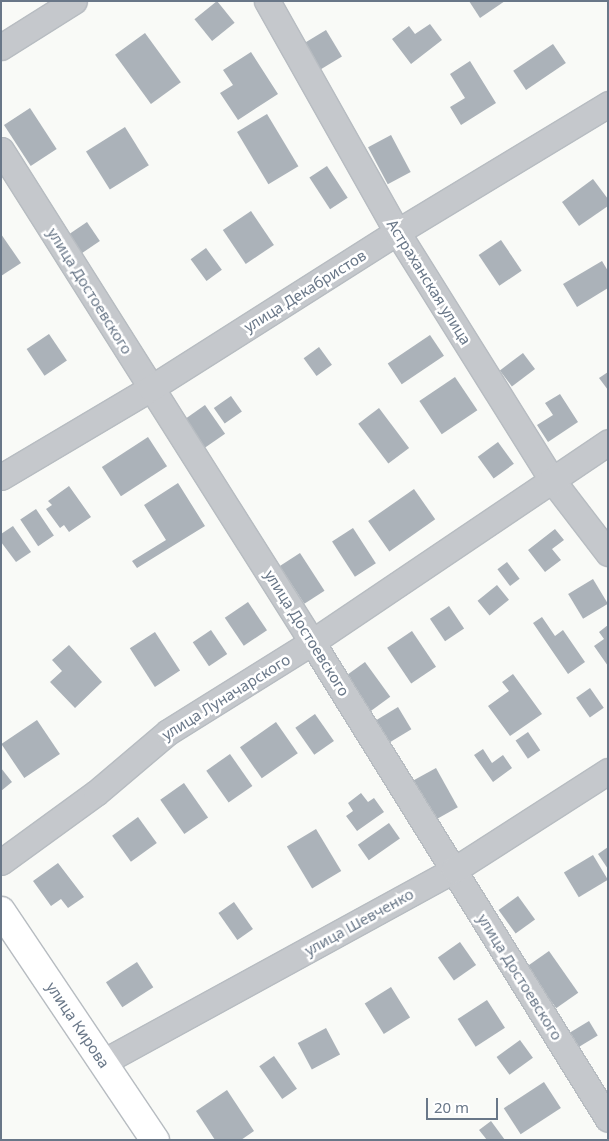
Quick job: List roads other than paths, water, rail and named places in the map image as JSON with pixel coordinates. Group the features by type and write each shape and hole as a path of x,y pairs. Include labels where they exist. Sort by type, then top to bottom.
{"main road":[{"name":"улица Кирова","path":"1,911 155,1140"}],"street":[{"path":"1,48 74,1"},
{"name":"Астраханская улица","path":"267,1 397,232 552,480 608,553"},
{"name":"улица Декабристов","path":"1,477 151,388 397,232 608,104"},
{"name":"улица Достоевского","path":"1,150 312,642 608,1119"},
{"name":"улица Луначарского","path":"1,862 96,793 168,732 312,642 608,442"},
{"name":"улица Шевченко","path":"103,1062 454,870 608,771"}]}
